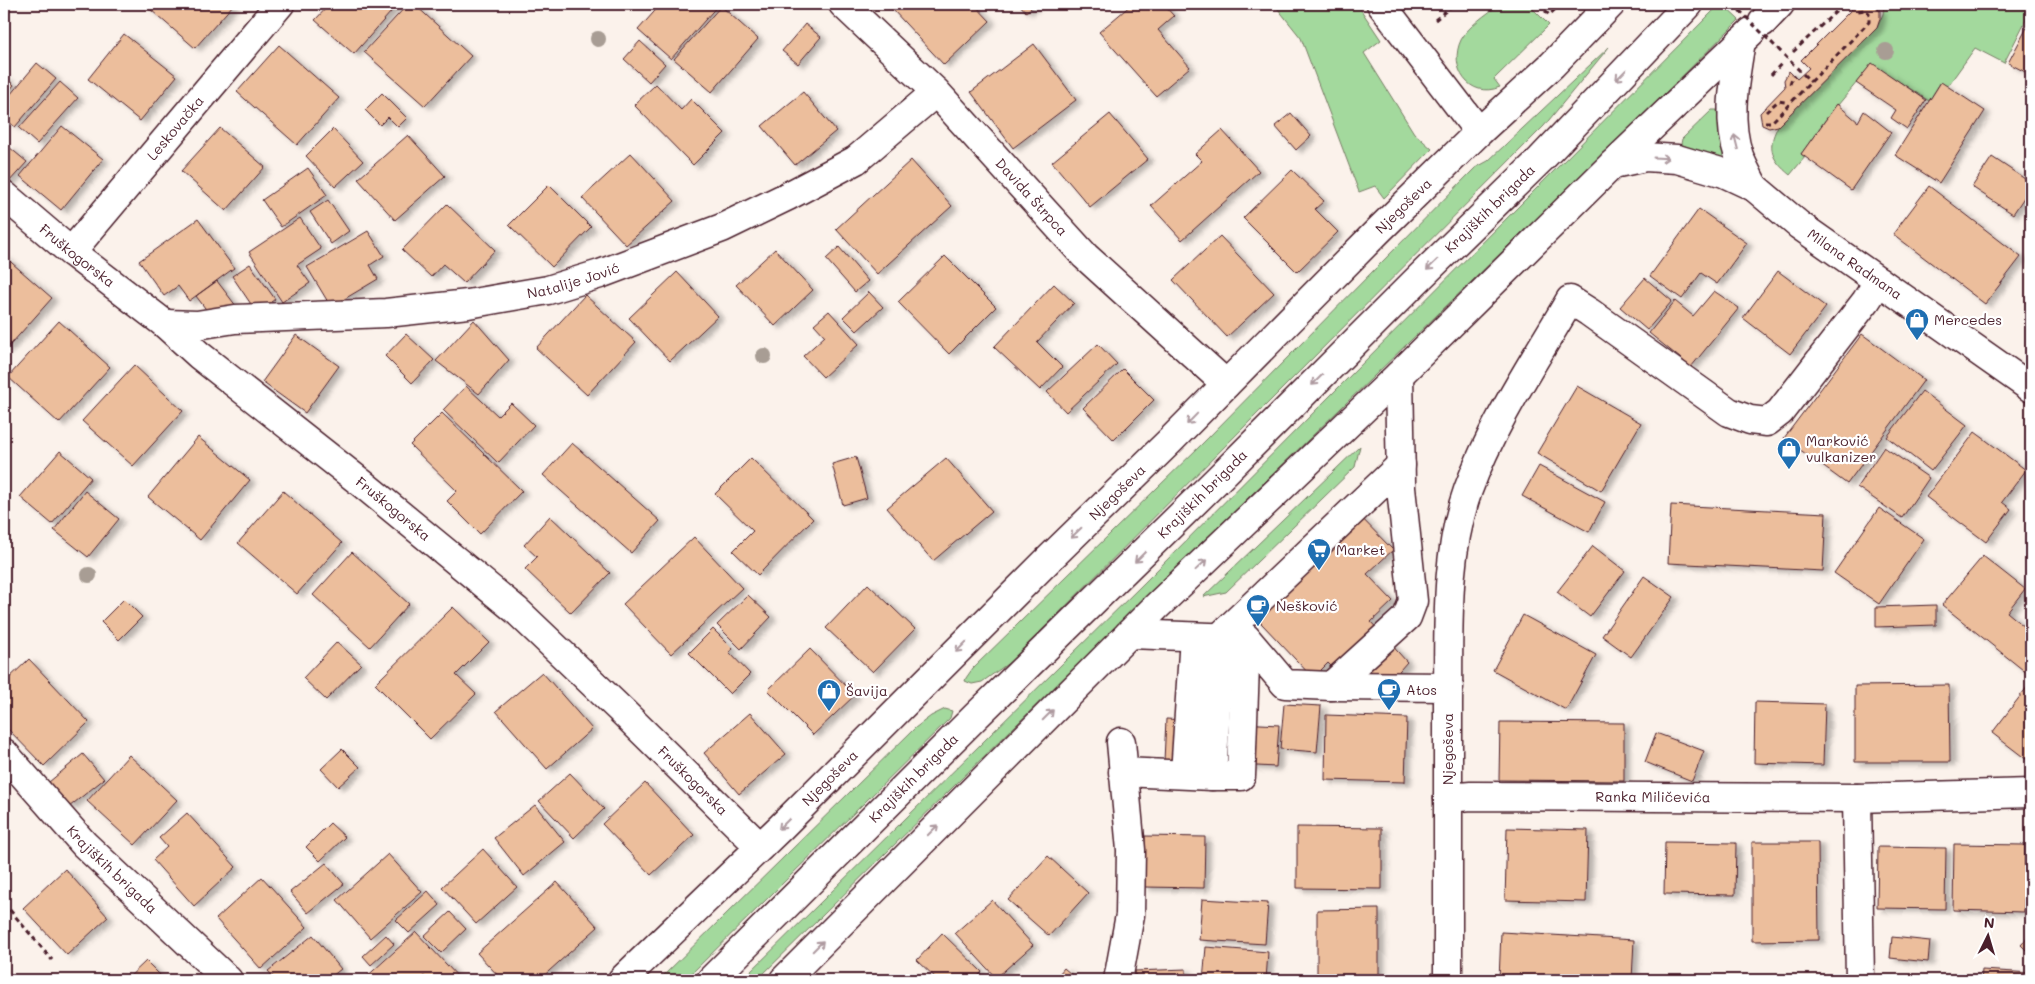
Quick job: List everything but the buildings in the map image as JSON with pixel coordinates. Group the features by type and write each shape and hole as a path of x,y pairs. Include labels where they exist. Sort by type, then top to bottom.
{"street":[{"name":"Leskovačka","path":"71,252 280,4"},
{"name":"Davida Štrpca","path":"842,4 936,92 1085,256 1226,384"},
{"path":"1381,4 1479,132"},
{"name":"Njegoševa","path":"622,980 760,847 1479,132 1552,65 1611,4"},
{"name":"Krajiških brigada","path":"711,980 1541,159 1689,4"},
{"path":"784,980 1129,634 1399,375 1613,164 1759,25"},
{"name":"Milana Radmana","path":"1754,187 1738,154 1733,133 1732,103 1759,25"},
{"name":"Natalije Jović","path":"165,324 197,325 235,319 386,313 468,304 548,290 600,274 722,228 788,196 856,160 936,92"},
{"name":"Milana Radmana","path":"1613,164 1645,157 1678,159 1724,173 1754,187 1800,225 2031,388"},
{"name":"Fruškogorska","path":"4,195 71,252 165,324 199,355 364,485 516,610 760,847"},
{"name":"Njegoševa","path":"1448,980 1451,576 1457,534 1468,490 1495,428 1570,300 1729,412 1750,420 1767,422 1780,412 1866,301 1879,281"},
{"path":"1331,686 1407,617 1413,601 1401,476 1399,375"},
{"path":"1185,774 1220,637 1401,476"},
{"path":"1129,634 1220,637 1285,684 1449,687"},
{"path":"1123,772 1212,776 1220,637"},
{"path":"1118,980 1130,915 1131,850 1121,742"},
{"name":"Krajiških brigada","path":"4,753 84,844 228,980"},
{"name":"Ranka Miličevića","path":"1448,798 1471,796 1857,798 2031,793"},
{"path":"1857,798 1860,980"}],"path":[{"path":"1539,4 1549,15 1561,4"},
{"path":"1733,4 1811,82"},
{"path":"1793,52 1844,4"},
{"path":"1772,122 1869,22 1869,13 1865,10 1858,11"},
{"path":"1790,84 1793,75"},
{"path":"1764,114 1778,100 1785,102"},
{"path":"4,903 52,960"}],"green space":[{"path":"1268,4 1357,4 1381,40 1364,53 1414,133 1432,149 1384,198 1375,186 1359,192 1301,38 1278,9"},
{"path":"1500,4 1528,4 1549,25 1494,79 1500,87 1489,90 1479,89 1471,85 1459,70 1457,61 1458,50 1461,40 1468,30"},
{"path":"1720,4 1739,20 1144,599 757,980 742,980 1144,583"},
{"path":"1884,4 2031,4 2031,10 2004,63 1975,48 1947,87 1940,83 1929,101 1872,64 1838,105 1836,105 1801,154 1805,157 1790,175 1779,164 1773,154 1772,141 1778,126 1877,28 1883,14"},
{"path":"1609,47 1544,126 1010,662 982,682 972,684 965,681 973,668 1202,444 1475,168 1488,161"},
{"path":"1712,110 1717,110 1719,131 1729,163 1720,162 1681,144 1682,139"},
{"path":"1360,446 1355,467 1226,592 1203,597"},
{"path":"945,709 952,711 950,718 685,980 659,980 915,728 931,716"}],"place":[{"name":"Mercedes","path":"1917,341"},
{"name":"Marković vulkanizer","path":"1789,470"},
{"name":"Market","path":"1319,571"},
{"name":"Nešković","path":"1258,627"},
{"name":"Atos","path":"1389,711"},
{"name":"Šavija","path":"829,712"}]}
